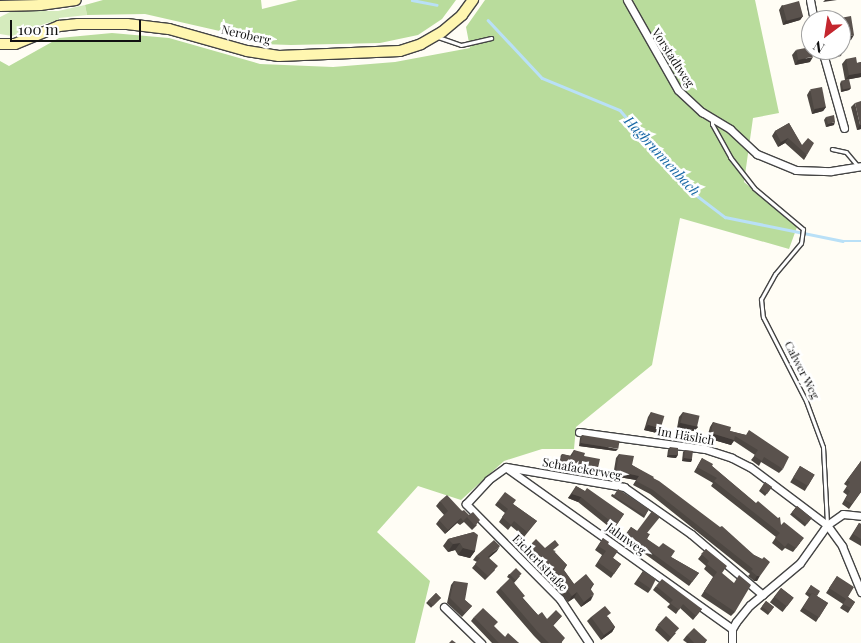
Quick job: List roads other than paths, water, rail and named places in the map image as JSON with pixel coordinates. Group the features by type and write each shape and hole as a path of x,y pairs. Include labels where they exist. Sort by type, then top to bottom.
{"street":[{"path":"0,6 40,5 76,0"},
{"name":"Neroberg","path":"0,44 15,44 46,30 78,24 127,24 169,29 247,51 279,56 400,51 435,36 455,22 472,0"},
{"name":"Vorstadtweg","path":"627,0 678,90 702,112 730,129 757,154 782,166 812,171 831,171 860,166"},
{"path":"825,60 844,128"},
{"name":"Im Häslich","path":"579,432 705,449 723,454 750,467 771,481 828,524"},
{"name":"Eichertstraße","path":"506,467 488,480 466,504 560,599 589,643"},
{"name":"Schafackerweg","path":"506,467 624,487 691,534 762,595"},
{"name":"Jahnweg","path":"506,467 732,629"},
{"path":"732,643 732,629 750,605 800,563 828,524 843,514 861,516"},
{"path":"828,524 842,546 861,592"},
{"path":"444,607 481,643"}],"lane":[{"path":"435,36 461,45 491,38"},
{"name":"Calwer Weg","path":"712,118 712,124 722,144 754,188 803,229 803,240 775,274 761,299 762,317 806,401 823,447 828,524"},
{"path":"832,149 846,152 860,166"}],"waterway":[{"name":"Hagbrunnenbach","path":"412,0 437,5"},
{"name":"Hagbrunnenbach","path":"488,20 542,78 620,110 687,188 725,217 843,241 861,241"}]}
